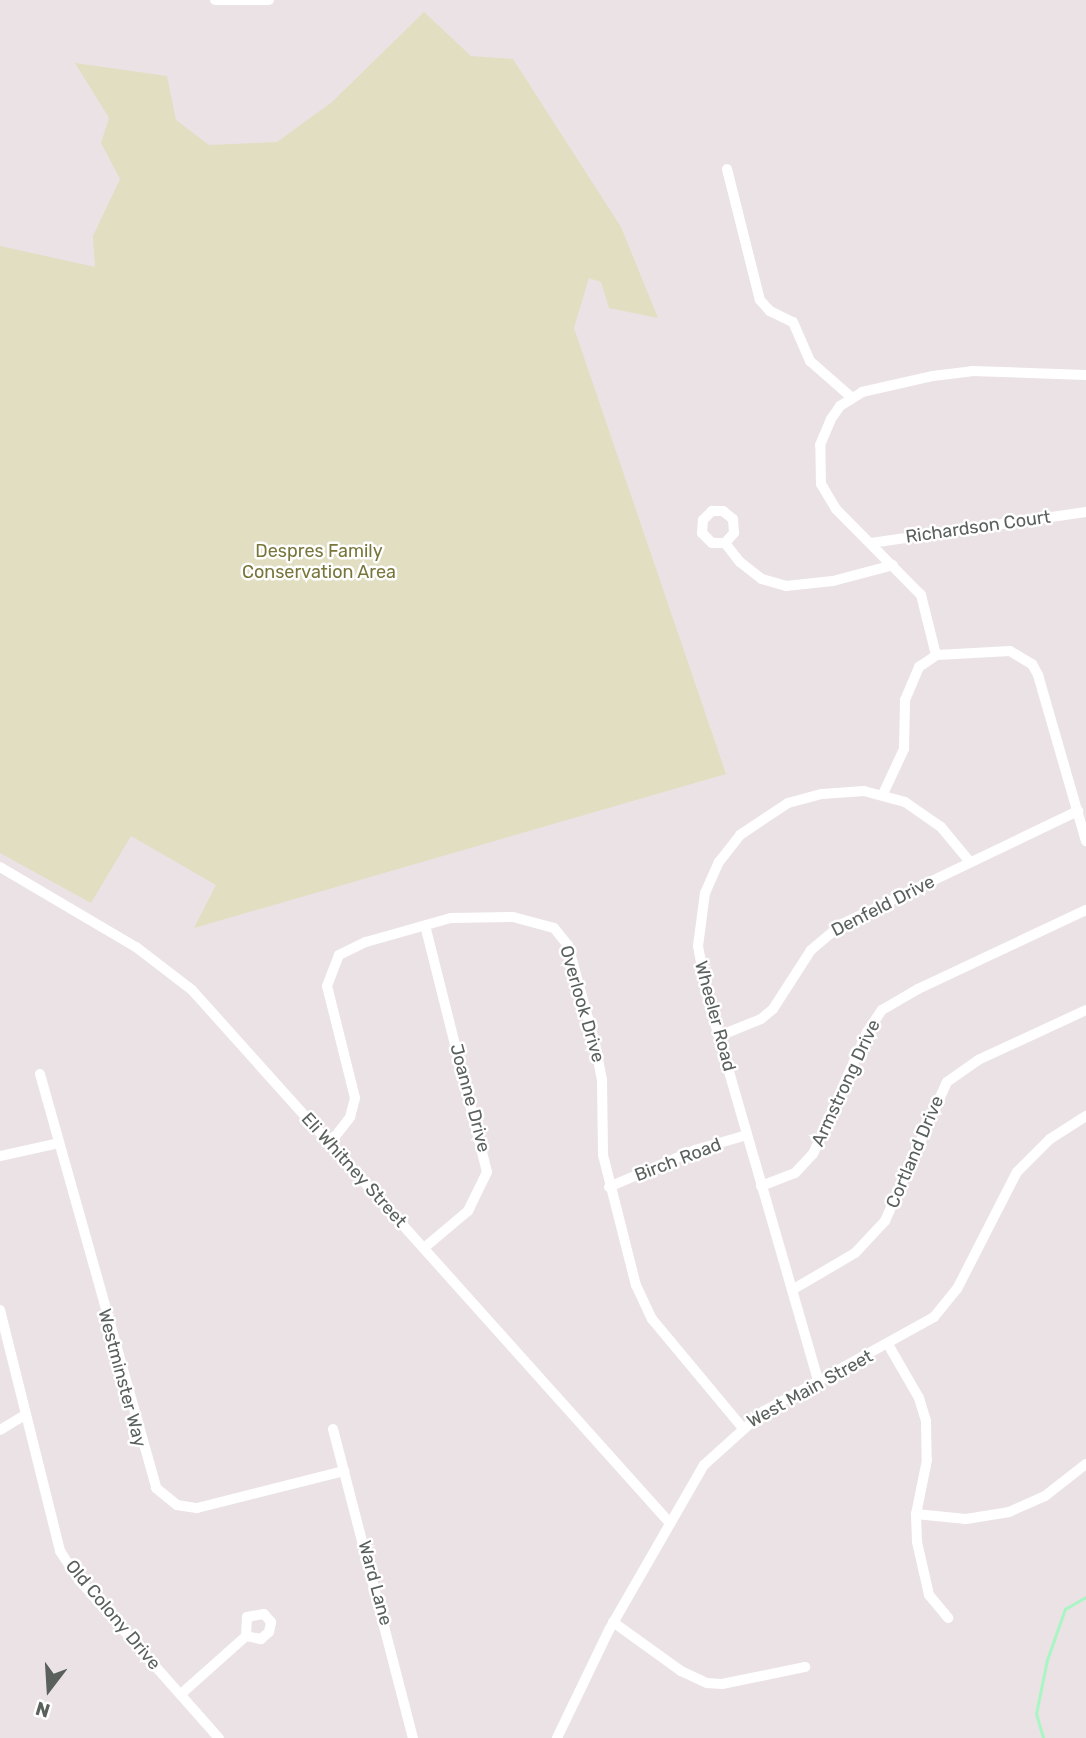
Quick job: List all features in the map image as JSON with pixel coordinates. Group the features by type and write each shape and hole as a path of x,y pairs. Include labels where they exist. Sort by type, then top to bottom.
{"street":[{"path":"215,0 269,0"},
{"path":"727,169 760,300 770,312 793,322 810,361 851,397"},
{"path":"936,655 921,595 836,509 818,471 825,432 851,397 902,382 972,371 1086,375"},
{"name":"Richardson Court","path":"871,543 1086,512"},
{"path":"725,542 751,573 786,586 833,580 892,565"},
{"path":"883,794 904,749 905,700 910,679 936,655 1000,649 1032,664 1086,841"},
{"name":"Wheeler Road","path":"818,1380 761,1186 700,961 698,928 705,893 724,855 747,829 788,803 843,791 883,794 941,827 970,862"},
{"name":"Denfeld Drive","path":"719,1036 761,1019 773,1009 811,950 829,933 1078,811"},
{"name":"Eli Whitney Street","path":"0,867 169,969 330,1143 668,1522"},
{"name":"Armstrong Drive","path":"761,1186 795,1173 813,1154 867,1032 883,1010 918,989 1086,910"},
{"name":"Overlook Drive","path":"330,1143 350,1117 355,1098 327,986 329,972 350,948 425,926 484,915 545,923 563,936 600,1064 600,1132 608,1187 636,1284 652,1319 742,1427"},
{"name":"Joanne Drive","path":"424,1248 468,1211 487,1172 425,926"},
{"name":"Cortland Drive","path":"792,1290 855,1253 881,1227 947,1082 978,1060 1086,1010"},
{"name":"Westminster Way","path":"40,1074 156,1488 177,1505 197,1508 344,1471"},
{"name":"West Main Street","path":"557,1738 613,1622 668,1522 704,1465 742,1427 818,1380 889,1346 941,1311 966,1273 1017,1172 1050,1139 1086,1116"},
{"name":"Birch Road","path":"608,1187 695,1150 747,1135"},
{"path":"0,1156 59,1143"},
{"name":"Old Colony Drive","path":"0,1310 60,1551 79,1580 219,1738"},
{"path":"889,1346 919,1398 926,1421 928,1460 916,1514 924,1582 948,1618"},
{"path":"0,1430 25,1415"},
{"name":"Ward Lane","path":"333,1429 413,1738"},
{"path":"916,1514 959,1520 1009,1512 1045,1496 1086,1464"},
{"path":"613,1622 681,1671 707,1683 722,1684 805,1667"},
{"path":"181,1694 246,1636"}],"green space":[{"name":"Despres Family Conservation Area","path":"424,12 471,56 513,59 621,227 658,318 609,308 601,282 589,278 574,328 726,774 194,928 216,885 131,836 91,903 0,853 0,246 95,267 93,236 120,179 101,143 109,118 75,63 167,76 176,120 209,145 277,142 332,102"}],"waterway":[{"path":"1043,1738 1036,1714 1047,1660 1065,1609 1086,1597"}]}
